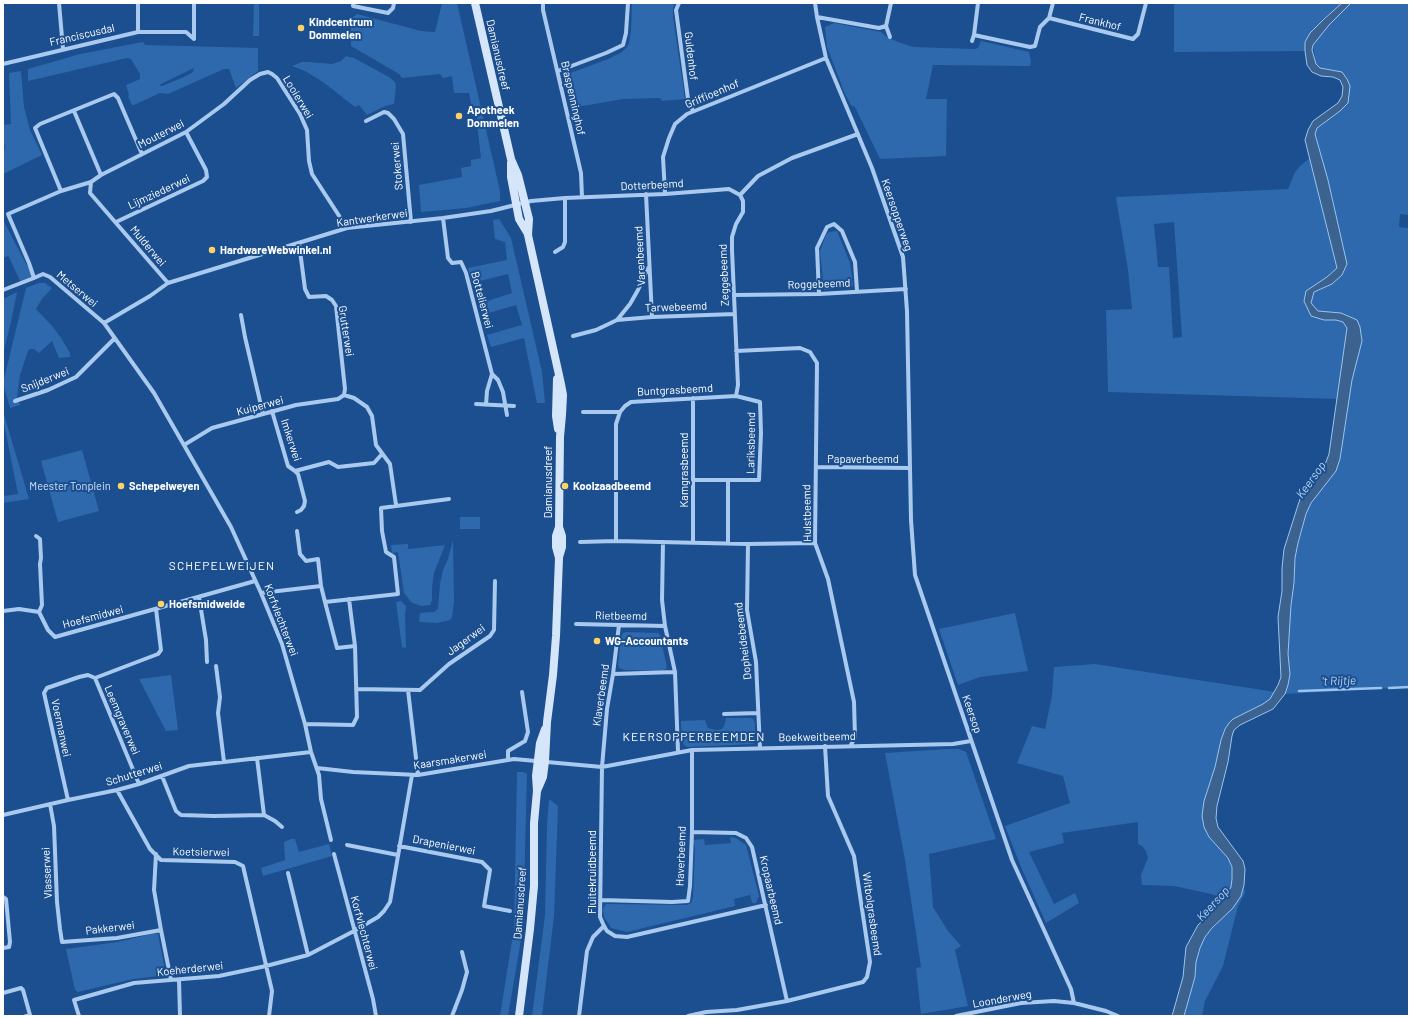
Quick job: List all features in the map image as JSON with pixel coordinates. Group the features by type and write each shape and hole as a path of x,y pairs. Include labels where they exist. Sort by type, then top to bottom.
{"street":[{"path":"59,3 63,49"},
{"path":"138,3 138,32"},
{"name":"Franciscusdal","path":"3,64 138,32 186,32 194,40 194,3"},
{"path":"353,4 388,13 394,3"},
{"name":"Damianusdreef","path":"475,3 511,160 511,177 521,204 519,219 528,235 563,395 560,437 559,527 562,536 562,547 559,558 556,636 547,722 540,743 542,761 536,776 537,791 534,823 533,901 519,1016"},
{"name":"Braspenninghof","path":"543,3 581,174 582,197"},
{"path":"558,71 624,45 628,3"},
{"name":"Guldenhof","path":"679,3 676,10 688,99 693,111"},
{"name":"Keersopperweg","path":"815,3 826,58 883,198 903,257 907,311 910,468"},
{"path":"890,37 886,26 891,3"},
{"path":"972,41 978,3"},
{"path":"974,35 1030,47 1035,46 1040,27 1049,18 1053,3"},
{"name":"Frankhof","path":"1049,18 1133,38 1138,34 1146,3"},
{"path":"817,18 879,28 886,26"},
{"name":"Griffioenhof","path":"665,194 664,157 668,138 675,124 693,111 826,58"},
{"name":"Looierwei","path":"260,74 268,72 272,74 300,114 307,130 309,161 312,174 347,228"},
{"name":"Mouterwei","path":"34,278 8,214 61,191 91,182 101,175 186,132 224,104 250,80 260,74"},
{"path":"61,191 35,128 40,124 114,94 118,98 142,154"},
{"path":"74,111 101,175"},
{"name":"Stokerwei","path":"366,121 384,112 388,113 394,119 403,134 411,222"},
{"name":"Lijmziederwei","path":"116,222 202,181 207,177 206,170 186,132"},
{"path":"740,195 758,176 792,158 858,134"},
{"name":"Mulderwei","path":"91,182 90,193 168,283"},
{"name":"Dotterbeemd","path":"521,204 531,201 565,198 665,194 729,189 740,195"},
{"name":"Varenbeemd","path":"646,194 652,317"},
{"name":"Zeggebeemd","path":"736,396 738,385 732,238 736,224 743,212 743,201 740,195"},
{"path":"555,252 562,247 565,242 565,198"},
{"name":"Kantwerkerwei","path":"104,323 150,296 168,283 347,228 443,218 491,211 521,204"},
{"name":"Bottelierwei","path":"443,218 448,258 452,262 461,262 466,273 492,374 498,380 503,392 507,415"},
{"path":"819,294 817,248 828,227 834,224 842,231 855,262 857,291"},
{"name":"Grutterwei","path":"299,243 305,289 309,296 326,296 332,300 336,306 345,389 344,395"},
{"name":"Tarwebeemd","path":"617,320 636,295 649,266"},
{"name":"Metserwei","path":"34,278 43,274 50,277 104,323"},
{"path":"3,290 34,278"},
{"name":"Roggebeemd","path":"734,295 819,294 906,289"},
{"name":"Tarwebeemd","path":"573,336 596,330 617,320 652,317 735,314"},
{"path":"241,315 263,414"},
{"name":"Korfvlechterwei","path":"104,323 154,394 184,445 231,526 261,593 282,644 306,724 311,752 317,768 321,799 331,840"},
{"name":"Snijderwei","path":"15,401 48,390 76,377 114,339"},
{"name":"Hulstbeemd","path":"736,351 800,348 810,352 817,363 815,543 828,580 854,702 855,737 851,745"},
{"name":"Bottelierwei","path":"486,405 487,390 492,374"},
{"path":"344,395 354,398 367,407 372,416 376,445 390,464 396,505"},
{"name":"Kuiperwei","path":"184,445 212,428 296,405 338,399 344,395"},
{"name":"Buntgrasbeemd","path":"620,412 631,402 736,396"},
{"name":"Lariksbeemd","path":"693,480 759,480 761,466 760,402 736,396"},
{"name":"Kamgrasbeemd","path":"693,398 693,543"},
{"path":"476,404 514,406"},
{"name":"Imkerwei","path":"272,411 288,466 298,474 304,506 297,512"},
{"path":"582,412 620,412 616,424 616,541"},
{"name":"Imkerwei","path":"295,471 329,462 338,468 374,463 382,454"},
{"name":"Papaverbeemd","path":"816,467 910,468"},
{"name":"Keersop","path":"910,468 911,520 915,575 1012,860 1071,989 1074,1003"},
{"path":"728,480 728,543"},
{"path":"325,602 398,594 394,557 386,552 382,531 381,508 449,499"},
{"path":"297,531 300,554 306,560 318,559 321,586 337,648 355,646"},
{"path":"3,611 19,609 39,612 42,605 41,558 40,539 36,536"},
{"path":"580,542 616,541 748,544 815,543"},
{"path":"663,542 662,600 665,626 675,672 678,751"},
{"name":"Dopheidebeemd","path":"748,544 747,610 756,662 760,748"},
{"name":"Hoefsmidwei","path":"39,612 48,630 55,636 255,581"},
{"name":"Jagerwei","path":"356,689 420,690 449,664 490,636 494,630 494,581"},
{"path":"261,593 321,586"},
{"path":"199,597 206,640 207,662"},
{"path":"306,724 353,725 357,717 355,646 350,599"},
{"name":"Leemgraverwei","path":"140,784 95,678 158,654 161,650 156,609"},
{"name":"Rietbeemd","path":"576,624 665,626"},
{"name":"Klaverbeemd","path":"602,767 607,709 619,625"},
{"path":"216,666 220,697 218,713 224,762"},
{"path":"613,674 675,672"},
{"name":"Voermanwei","path":"68,800 44,693 47,688 79,677 88,675 95,678"},
{"path":"408,690 418,775"},
{"path":"508,760 508,751 524,741 528,732 522,692"},
{"path":"724,714 758,713"},
{"name":"Boekweitbeemd","path":"542,761 602,767 678,751 692,750 851,745 953,744 972,741"},
{"name":"Witbolgrasbeemd","path":"688,1016 706,1012 737,1010 787,1001 863,982 867,977 870,962 854,856 828,796 825,746"},
{"name":"Haverbeemd","path":"601,900 688,901 692,832 692,750"},
{"name":"Schutterwei","path":"3,815 140,784 189,766 311,752"},
{"path":"257,758 264,815"},
{"name":"Kaarsmakerwei","path":"317,768 418,775 514,759 542,761"},
{"name":"Fluitekruidbeemd","path":"602,767 600,917 607,932 615,936 627,937 766,905"},
{"name":"Koeherderwei","path":"79,1016 74,1000 134,984 219,976 308,955 378,917 390,902 412,775"},
{"path":"162,776 176,811 181,815 264,815 282,827"},
{"path":"117,790 150,849 156,854 154,890 171,980"},
{"name":"Vlasserwei","path":"50,804 54,826 57,902 62,942"},
{"name":"Kropaarbeemd","path":"692,832 736,833 746,838 752,848 787,1001"},
{"path":"347,845 398,855"},
{"name":"Drapenierwei","path":"399,846 482,862 490,870 484,906 510,911"},
{"name":"Koetsierwei","path":"156,854 161,860 235,862 243,866 266,966"},
{"name":"Korfvlechterwei","path":"334,854 373,999 376,1016"},
{"path":"288,873 308,955"},
{"path":"3,897 6,899 10,942 9,947 3,948"},
{"path":"579,1016 587,951 593,937 604,926"},
{"name":"Pakkerwei","path":"62,942 117,938 161,930"},
{"path":"452,1016 467,972 462,952"},
{"path":"266,966 272,991 269,1016"},
{"path":"179,980 180,1016"},
{"path":"3,993 21,988 23,990 30,1015 26,1016"},
{"name":"Loonderweg","path":"956,1016 1021,1003 1054,1001 1074,1003"},
{"path":"1074,1003 1106,1011 1118,1016"}],"green space":[{"path":"254,3 259,3 259,36 253,36"},
{"path":"442,3 457,3 500,191 500,201 466,208 421,212 419,185 462,177 461,168 471,166 471,160 481,158 476,115 473,114 469,93 454,93 452,76 443,78 440,74 402,78 399,74 351,46 351,22 352,18 357,14 421,31 435,32"},
{"path":"632,3 675,3 673,8 673,17 685,99 662,101 660,98 623,99 571,108 565,75 608,59 622,52 627,47 631,31"},
{"path":"1174,3 1342,3 1322,20 1310,33 1305,42 1305,51 1174,52"},
{"path":"1351,3 1409,3 1409,215 1400,214 1399,227 1409,228 1409,687 1285,694 1290,674 1288,654 1295,558 1298,543 1306,514 1311,503 1340,459 1352,380 1362,341 1341,313 1318,311 1311,304 1314,292 1332,284 1342,275 1347,264 1328,180 1315,134 1317,128 1340,111 1348,103 1342,72 1320,68 1316,64 1313,45 1329,25"},
{"path":"834,23 881,32 887,37 913,47 974,49 978,48 981,41 1029,52 1031,62 1030,66 933,65 926,99 947,99 946,156 880,159 855,107 851,105 845,94 827,47 825,27"},
{"path":"143,42 145,45 258,48 258,71 236,88 229,69 224,69 168,94 160,93 134,105 132,105 128,96 126,85 140,79 140,74 131,59 127,58 28,81 28,69 80,54","holes":["194,68 193,72 162,86 159,85"]},
{"path":"346,56 354,58 389,77 395,82 394,104 385,106 367,115 359,105 355,107 323,82 305,71 292,66 302,62 332,64 341,61"},
{"path":"21,71 24,107 30,130 42,155 3,174 3,155 5,147 3,125 11,124 9,73"},
{"path":"1310,158 1337,268 1304,301 1324,320 1336,320 1343,322 1347,328 1338,399 1108,392 1106,310 1132,309 1128,270 1116,197 1288,189 1295,172","holes":["1174,222 1182,337 1173,338 1169,267 1158,267 1154,224"]},
{"path":"499,219 511,238 542,372 545,403 537,403 524,338 491,347 487,335 522,325 516,305 482,315 478,304 512,293 508,274 472,283 468,268 507,260 505,242 495,239 493,220"},
{"path":"3,220 32,275 30,279 21,283 9,257 3,258"},
{"path":"837,231 850,263 853,286 824,290 820,251 826,235 829,232"},
{"path":"39,283 45,283 52,288 42,299 36,309 61,338 70,353 70,357 59,358 52,341 39,353 34,349 30,349 20,375 17,397 20,405 10,408 3,383 26,288"},
{"path":"17,292 11,322 3,354 3,299"},
{"path":"3,411 29,499 3,503 3,496 18,494 3,419"},
{"name":"Meester Tonplein","path":"82,450 99,511 58,522 41,461"},
{"path":"460,517 480,517 480,529 460,529"},
{"path":"453,540 454,602 452,617 450,620 437,623 421,622 419,621 420,613 434,612 438,609 443,570 448,559"},
{"path":"408,544 408,549 445,545 434,573 432,600 430,605 422,606 412,603 404,593 398,552 392,553 391,545"},
{"path":"401,601 406,606 406,648 402,647 396,602"},
{"path":"1015,613 1028,671 980,677 958,685 939,629"},
{"path":"625,632 658,633 660,635 667,668 662,671 624,670 619,668 621,638 622,634"},
{"path":"1095,664 1275,692 1270,699 1263,704 1233,719 1225,729 1204,801 1220,848 1228,858 1232,867 1231,887 1224,898 1174,886 1142,885 1141,875 1148,858 1146,851 1138,844 1138,822 1062,833 1064,843 1029,852 1054,904 1075,893 1079,903 1046,923 1021,867 1005,826 1070,803 1063,776 1017,763 1032,726 1045,729 1052,696 1054,667"},
{"path":"171,675 178,730 166,731 139,679"},
{"path":"726,718 753,719 755,723 755,742 753,744 687,747 684,745 682,740 681,721 705,720 708,728 716,730 722,729"},
{"path":"959,749 966,752 996,839 929,854 933,907 948,931 961,946 955,950 968,1006 921,1014 916,968 921,967 905,860 885,753"},
{"path":"517,772 527,774 523,928 508,1016 500,1016 514,928"},
{"path":"549,799 558,806 554,916 542,1016 532,1016 545,915"},
{"path":"730,837 736,838 746,845 759,896 756,903 752,903 750,895 734,899 735,906 627,932 611,928 604,917 603,909 606,904 687,905 691,903 693,897 695,849 693,840 704,839 705,845 731,843"},
{"path":"295,839 299,852 329,844 332,856 263,876 261,868 285,860 284,842"},
{"path":"1244,887 1245,893 1238,906 1223,966 1205,1001 1202,1016 1184,1016 1195,977 1196,962 1205,937 1241,896"},
{"path":"155,933 158,934 166,975 133,979 78,992 75,990 66,949 118,942"}],"shaded area":[{"path":"1342,3 1351,3 1329,25 1313,45 1312,50 1316,64 1320,68 1342,72 1350,86 1348,103 1340,111 1317,128 1315,134 1328,180 1347,264 1342,275 1332,284 1314,292 1311,303 1318,311 1341,313 1357,320 1360,327 1362,341 1352,380 1340,459 1336,471 1311,503 1306,514 1298,543 1295,558 1291,605 1288,654 1290,674 1288,685 1285,694 1273,709 1240,725 1234,730 1232,736 1228,762 1217,806 1216,818 1218,827 1243,861 1245,869 1244,885 1241,896 1233,908 1212,928 1205,937 1196,962 1195,977 1184,1016 1172,1016 1183,977 1186,947 1198,925 1225,897 1231,887 1232,867 1228,858 1209,837 1204,827 1202,816 1204,801 1215,767 1221,740 1225,729 1233,719 1270,699 1278,685 1281,677 1278,617 1282,591 1284,549 1300,499 1305,489 1326,462 1329,454 1347,328 1343,322 1336,320 1324,320 1311,316 1304,301 1306,291 1327,277 1337,268 1305,140 1313,121 1338,103 1342,96 1343,87 1340,80 1333,77 1321,76 1312,72 1307,65 1305,42 1310,33"}],"waterway":[{"name":"'t Rijtje","path":"1389,688 1409,687"},
{"name":"'t Rijtje","path":"1299,691 1381,688"}],"place":[{"name":"Kindcentrum Dommelen","path":"301,28"},
{"name":"Apotheek Dommelen","path":"459,116"},
{"name":"HardwareWebwinkel.nl","path":"212,250"},
{"name":"Schepelweyen","path":"121,486"},
{"name":"Koolzaadbeemd","path":"565,486"},
{"name":"Hoefsmidweide","path":"161,604"},
{"name":"WG-Accountants","path":"597,641"}],"district":[{"name":"SCHEPELWEIJEN","path":"222,566"},
{"name":"KEERSOPPERBEEMDEN","path":"694,737"}]}
